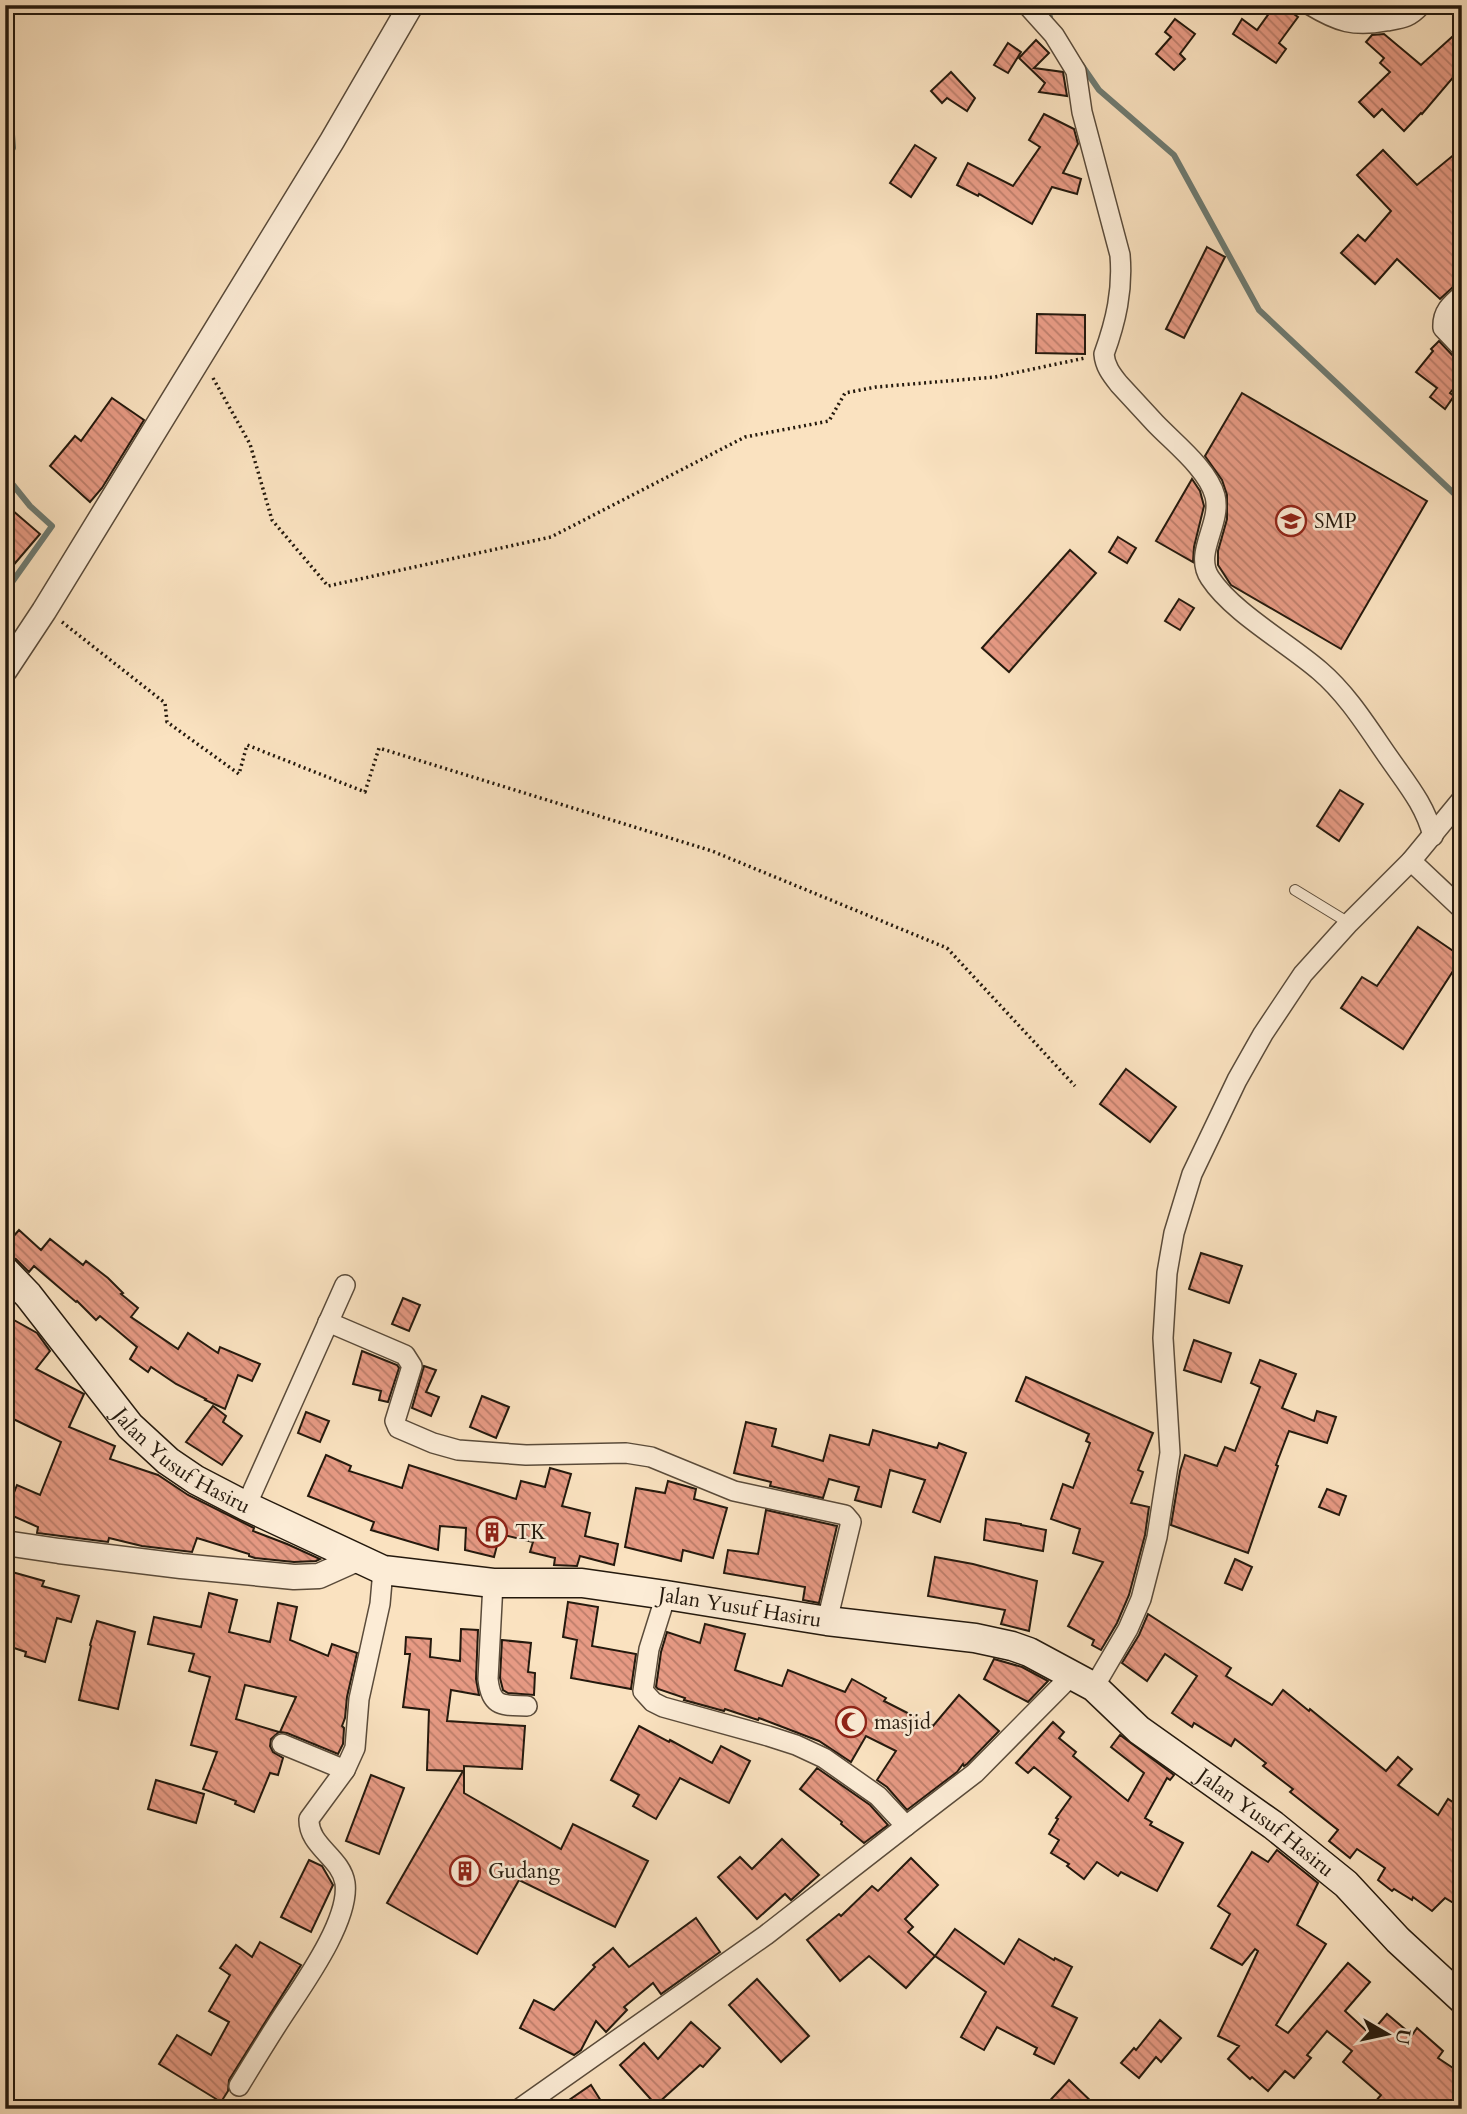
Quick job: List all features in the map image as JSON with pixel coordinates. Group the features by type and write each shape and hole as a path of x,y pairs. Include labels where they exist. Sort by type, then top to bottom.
{"main road":[{"name":"Jalan Yusuf Hasiru","path":"5,1271 130,1426 168,1461 196,1480 246,1506 370,1564 493,1583 582,1583 827,1621 975,1638 1029,1652 1083,1681 1139,1730 1273,1825 1346,1884 1398,1940 1462,1999"}],"street":[{"path":"5,670 44,611 332,141 411,5"},
{"path":"1027,5 1054,35 1076,71 1082,112 1120,255 1120,302 1104,354 1108,370 1195,463 1210,483 1217,508 1205,552 1206,570 1210,578 1225,597 1321,672 1359,714 1418,798 1428,817 1433,836"},
{"path":"1310,5 1331,18 1367,25 1410,16 1422,5"},
{"path":"1462,295 1448,307 1442,322 1443,328 1462,348"},
{"path":"519,2109 755,1942 975,1773 1083,1681 1128,1629 1141,1599 1157,1537 1170,1453 1163,1338 1167,1273 1174,1233 1192,1174 1237,1080 1263,1034 1303,974 1411,861 1462,799"},
{"path":"1411,861 1462,909"},
{"path":"246,1506 345,1285"},
{"path":"328,1322 405,1355 410,1360 412,1366 395,1421 398,1428 433,1443 458,1450 493,1453 625,1453 651,1457 734,1491 845,1516 851,1522 827,1621"},
{"path":"5,1543 59,1552 294,1577 319,1576 370,1564 380,1604 359,1699 355,1748 345,1770 309,1819 310,1834 342,1873 345,1886 338,1919 309,1979 282,2016 239,2086"},
{"path":"493,1583 489,1691 493,1699 500,1704 527,1706"},
{"path":"666,1595 649,1649 643,1691 653,1702 796,1745 824,1758 878,1796 906,1826"},
{"path":"282,1744 345,1770"}],"lane":[{"path":"1295,890 1349,923"}],"path":[{"path":"200,356 250,444 272,520 328,586 551,537 745,436 829,422 845,393 876,387 995,377 1104,354"},
{"path":"44,611 70,628 165,703 167,722 239,774 247,745 365,792 379,748 712,851 947,948 1075,1086"}],"building":[{"path":"1275,5 1281,5 1298,17 1279,43 1286,49 1276,63 1233,34 1242,19 1257,30"},
{"path":"1175,19 1195,34 1180,54 1185,59 1174,70 1156,54 1171,37 1165,32"},
{"path":"1462,28 1462,67 1404,131 1382,109 1374,117 1359,102 1390,72 1380,63 1384,58 1366,42 1372,35 1384,34 1421,65"},
{"path":"1036,40 1049,53 1034,68 1063,72 1067,96 1039,92 1045,83 1019,58"},
{"path":"1008,43 1021,52 1008,73 994,65"},
{"path":"951,72 975,98 967,111 947,98 942,103 931,91"},
{"path":"1044,114 1074,129 1078,144 1063,173 1081,179 1077,194 1052,187 1032,224 979,194 978,196 957,185 968,163 1013,186 1040,147 1029,140"},
{"path":"915,145 936,158 911,197 890,183"},
{"path":"1462,148 1462,283 1454,286 1440,299 1397,259 1375,284 1341,253 1358,235 1365,241 1391,211 1357,175 1383,150 1417,185"},
{"path":"1207,247 1225,257 1184,338 1166,329"},
{"path":"1037,314 1085,315 1085,354 1036,353"},
{"path":"1439,341 1453,356 1462,360 1462,378 1450,393 1454,396 1445,409 1430,397 1437,388 1416,372"},
{"name":"SMP","path":"1242,393 1427,501 1341,649 1231,585 1218,565 1218,551 1227,519 1227,495 1222,480 1205,456"},
{"path":"112,398 144,420 102,488 90,502 50,466 75,436 81,441"},
{"path":"1192,479 1200,491 1204,506 1193,562 1156,541"},
{"path":"5,504 40,534 5,575"},
{"path":"1118,537 1136,548 1127,563 1109,552"},
{"path":"1070,550 1096,573 1009,672 982,648"},
{"path":"1179,599 1194,608 1180,630 1165,621"},
{"path":"1340,790 1363,804 1339,841 1317,826"},
{"path":"1418,927 1462,957 1403,1049 1341,1008 1362,977 1377,986"},
{"path":"1126,1069 1176,1107 1150,1142 1100,1104"},
{"path":"19,1230 41,1250 50,1239 83,1265 86,1261 108,1278 123,1293 121,1294 138,1308 131,1317 178,1349 188,1333 218,1353 220,1347 260,1364 252,1381 238,1375 225,1409 176,1384 151,1367 148,1372 130,1359 137,1347 100,1316 96,1320 34,1266 29,1272 16,1259 5,1255 5,1246"},
{"path":"1201,1253 1242,1266 1229,1303 1189,1289"},
{"path":"403,1298 420,1305 409,1331 392,1324"},
{"path":"5,1315 37,1333 50,1351 36,1369 84,1394 69,1427 115,1446 110,1459 158,1475 188,1495 254,1528 253,1531 320,1559 294,1562 255,1558 197,1538 192,1552 142,1546 109,1538 108,1542 37,1533 38,1527 6,1513 17,1485 40,1495 61,1442 5,1415"},
{"path":"1194,1340 1231,1353 1221,1382 1184,1370"},
{"path":"362,1351 399,1368 388,1402 379,1400 381,1391 353,1384"},
{"path":"1260,1360 1296,1374 1282,1408 1314,1421 1317,1411 1336,1417 1327,1443 1289,1431 1248,1553 1171,1525 1185,1455 1217,1466 1225,1447 1235,1451 1260,1387 1251,1383"},
{"path":"424,1366 436,1370 426,1392 439,1397 431,1416 412,1408"},
{"path":"1026,1377 1153,1433 1138,1470 1143,1472 1131,1503 1149,1507 1145,1535 1129,1595 1101,1650 1092,1645 1094,1640 1068,1626 1103,1562 1073,1553 1080,1529 1051,1519 1063,1484 1073,1488 1090,1443 1086,1441 1089,1434 1016,1401"},
{"path":"482,1396 509,1407 496,1438 470,1427"},
{"path":"213,1406 226,1416 223,1422 242,1436 222,1465 186,1442"},
{"path":"306,1412 329,1421 320,1442 298,1433"},
{"path":"746,1422 776,1429 772,1446 823,1461 830,1435 869,1445 873,1430 937,1448 939,1443 966,1453 940,1522 913,1512 925,1480 890,1470 881,1507 855,1500 859,1487 829,1479 823,1498 770,1486 771,1482 734,1473"},
{"path":"326,1455 351,1466 349,1471 402,1488 409,1465 516,1499 521,1481 545,1487 550,1468 571,1474 562,1506 590,1513 585,1536 618,1544 614,1565 580,1556 577,1566 554,1565 555,1558 530,1552 533,1542 500,1534 494,1557 465,1550 466,1528 440,1526 438,1550 371,1530 374,1522 308,1496"},
{"path":"668,1481 696,1489 694,1499 727,1508 713,1558 683,1550 681,1561 625,1547 636,1488 665,1493"},
{"path":"1327,1489 1346,1496 1339,1515 1319,1507"},
{"path":"766,1510 837,1526 819,1603 803,1600 805,1587 724,1573 728,1550 758,1554"},
{"path":"986,1519 1046,1530 1043,1551 984,1540"},
{"path":"935,1557 1037,1581 1029,1631 1001,1624 1005,1610 928,1596"},
{"path":"1235,1559 1252,1567 1242,1590 1225,1583"},
{"path":"12,1572 44,1581 42,1586 79,1596 71,1622 57,1618 45,1662 25,1656 26,1652 5,1645 5,1595"},
{"path":"209,1593 237,1600 229,1632 270,1642 278,1603 297,1607 290,1640 328,1656 332,1644 357,1653 342,1726 343,1744 338,1754 280,1732 296,1697 245,1685 236,1719 279,1732 271,1739 270,1746 273,1752 283,1758 278,1775 270,1773 254,1812 235,1804 236,1801 203,1789 217,1752 191,1745 210,1677 189,1671 194,1654 148,1644 154,1617 201,1627"},
{"path":"568,1602 598,1607 592,1646 636,1654 631,1689 571,1678 577,1640 563,1637"},
{"path":"1148,1614 1231,1668 1226,1676 1272,1705 1283,1690 1386,1771 1398,1757 1412,1769 1398,1785 1438,1815 1448,1799 1462,1808 1462,1908 1445,1898 1432,1911 1413,1897 1412,1900 1394,1889 1392,1891 1378,1880 1385,1868 1357,1849 1350,1858 1329,1841 1338,1830 1290,1792 1293,1789 1263,1766 1266,1763 1235,1739 1231,1746 1194,1723 1192,1727 1172,1713 1197,1676 1165,1654 1147,1681 1122,1663"},
{"path":"97,1621 135,1632 118,1709 79,1700"},
{"path":"705,1624 745,1634 735,1670 782,1686 788,1670 845,1692 852,1679 886,1698 884,1701 933,1726 959,1695 999,1731 967,1764 963,1764 957,1772 907,1810 887,1787 877,1780 896,1751 866,1736 851,1762 819,1741 759,1718 758,1720 684,1700 685,1698 658,1689 656,1687 661,1652 667,1632 700,1643"},
{"path":"461,1629 478,1630 476,1679 479,1695 451,1690 447,1721 525,1726 522,1769 464,1766 464,1793 561,1849 573,1824 648,1861 615,1927 519,1880 477,1954 387,1903 463,1771 427,1770 429,1710 403,1707 410,1654 405,1654 406,1637 431,1639 430,1657 460,1661"},
{"path":"502,1640 531,1643 528,1672 535,1673 534,1695 508,1693 503,1690 500,1678"},
{"path":"994,1659 1022,1667 1048,1681 1028,1702 984,1679"},
{"path":"1053,1722 1064,1732 1059,1738 1076,1752 1073,1756 1128,1801 1144,1773 1111,1747 1120,1735 1174,1775 1170,1780 1167,1778 1145,1818 1152,1822 1150,1825 1183,1843 1157,1891 1121,1872 1118,1876 1097,1862 1084,1879 1067,1866 1069,1864 1051,1853 1059,1840 1049,1834 1058,1819 1056,1818 1071,1797 1034,1767 1028,1773 1016,1763"},
{"path":"639,1726 712,1763 721,1746 750,1761 729,1803 680,1778 656,1819 633,1806 639,1795 611,1780"},
{"path":"817,1768 870,1805 888,1825 864,1843 800,1789"},
{"path":"371,1775 404,1788 379,1854 346,1841"},
{"path":"156,1780 204,1794 196,1823 148,1809"},
{"path":"782,1839 819,1875 791,1900 785,1894 757,1919 718,1877 740,1857 752,1869"},
{"path":"1277,1850 1318,1883 1297,1925 1326,1944 1276,2025 1288,2033 1348,1963 1370,1982 1345,2011 1370,2034 1387,2014 1412,2035 1417,2028 1443,2051 1438,2058 1462,2074 1462,2109 1369,2109 1381,2095 1343,2062 1352,2051 1327,2031 1307,2055 1311,2058 1294,2078 1285,2071 1268,2091 1228,2059 1239,2046 1218,2036 1258,1951 1255,1949 1242,1965 1211,1948 1230,1914 1218,1906 1252,1852 1268,1862"},
{"path":"911,1858 938,1885 905,1919 913,1927 908,1932 935,1956 906,1988 869,1956 840,1981 807,1940 839,1914 841,1916 872,1886 878,1891"},
{"path":"309,1860 322,1866 333,1885 311,1932 281,1917"},
{"path":"696,1918 720,1952 661,1994 653,1983 624,2007 627,2010 606,2032 596,2021 581,2050 574,2055 520,2028 534,2000 554,2010 595,1967 593,1965 613,1948 629,1967"},
{"path":"955,1929 1004,1964 1019,1939 1054,1960 1055,1958 1072,1967 1052,2006 1077,2018 1054,2064 1034,2054 1037,2048 997,2027 984,2050 961,2037 986,1992 935,1956"},
{"path":"260,1942 301,1965 229,2080 228,2091 221,2102 159,2064 177,2035 211,2055 229,2022 209,2011 230,1975 220,1968 236,1945 252,1957"},
{"path":"757,1979 809,2036 781,2062 729,2005"},
{"path":"1160,2020 1181,2038 1161,2062 1156,2057 1139,2078 1121,2063 1134,2048 1136,2050"},
{"path":"691,2022 720,2048 703,2067 700,2065 656,2105 620,2065 644,2043 658,2059"},
{"path":"1069,2080 1099,2109 1042,2109"},
{"path":"591,2085 606,2109 556,2109"}],"waterway":[{"path":"1042,5 1050,17"},
{"path":"1081,64 1099,90 1174,155 1259,310 1462,501"},
{"path":"5,116 11,121 13,148 5,160"},
{"path":"5,475 30,506 52,526 5,592"}],"place":[{"name":"SMP","path":"1291,521"},
{"name":"TK","path":"492,1532"},
{"name":"masjid","path":"851,1722"},
{"name":"Gudang","path":"465,1871"}]}
